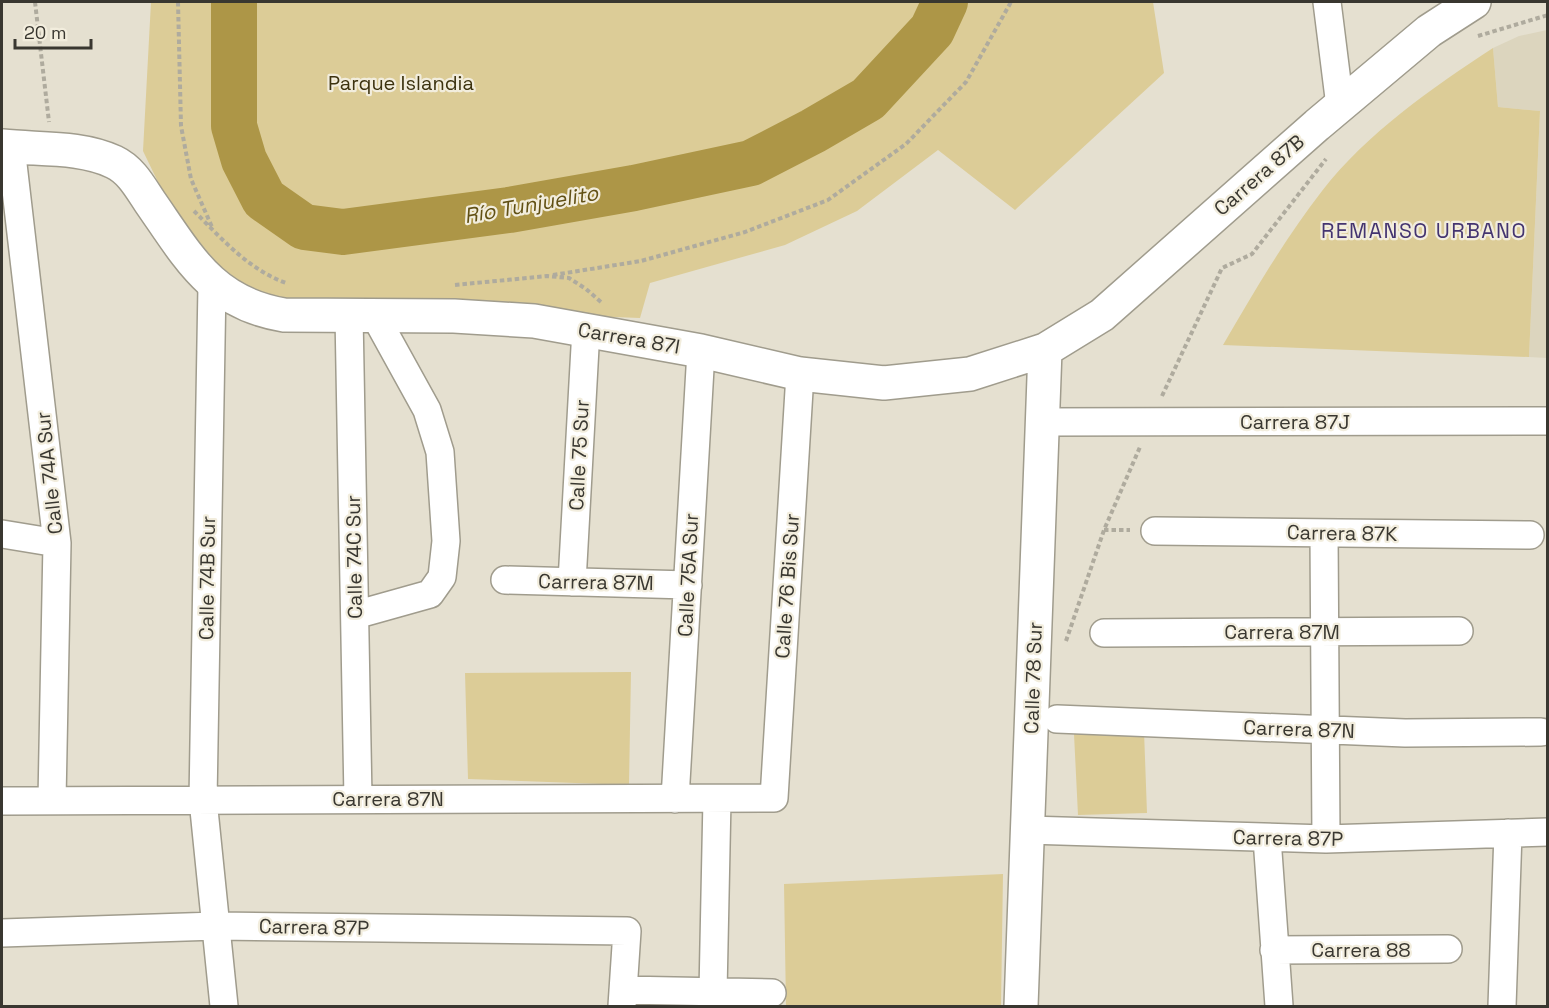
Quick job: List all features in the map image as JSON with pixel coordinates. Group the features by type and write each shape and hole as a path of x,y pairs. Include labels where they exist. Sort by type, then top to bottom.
{"street":[{"path":"1328,2 1340,106"},
{"name":"Carrera 87B","path":"1045,350 1102,315 1218,210 1429,31 1474,2"},
{"path":"6,147 53,149 100,156 116,162 133,175 191,259 212,285"},
{"name":"Calle 74A Sur","path":"6,147 57,543 52,800"},
{"name":"Carrera 87I","path":"212,285 237,301 261,311 284,315 494,318 594,316 701,351 800,374 884,383 926,381 970,374 1045,350"},
{"name":"Calle 74B Sur","path":"212,285 203,800 224,1006"},
{"path":"355,615 430,594 442,577 446,541 440,452 427,410 361,315"},
{"name":"Calle 74C Sur","path":"358,799 355,615 361,315"},
{"name":"Calle 75 Sur","path":"572,582 594,316"},
{"name":"Calle 78 Sur","path":"1021,1006 1045,350"},
{"name":"Calle 75A Sur","path":"675,799 701,351"},
{"name":"Calle 76 Bis Sur","path":"774,798 800,374"},
{"name":"Carrera 87J","path":"1042,422 1548,421"},
{"name":"Carrera 87K","path":"1155,531 1530,535"},
{"path":"1324,533 1326,839"},
{"path":"2,534 57,543"},
{"name":"Carrera 87M","path":"505,580 688,585"},
{"name":"Carrera 87M","path":"1104,633 1460,631"},
{"name":"Carrera 87N","path":"1057,719 1405,733 1541,732"},
{"name":"Carrera 87N","path":"2,801 774,798"},
{"path":"713,992 717,799"},
{"name":"Carrera 87P","path":"1028,830 1326,839 1548,832"},
{"path":"1502,1006 1508,833"},
{"path":"1267,838 1279,1006"},
{"name":"Carrera 87P","path":"2,933 216,926 627,931 623,998"},
{"name":"Carrera 88","path":"1274,950 1448,949"},
{"path":"623,998 713,992 772,993"}],"path":[{"path":"35,2 53,149"},
{"path":"178,2 181,126 191,179 213,230"},
{"path":"450,285 547,276 641,261 745,232 828,200 906,144 966,82 1011,2"},
{"path":"1469,42 1513,24 1548,15"},
{"path":"1066,643 1067,632 1104,530 1184,343 1221,268 1252,254 1330,154"},
{"path":"190,207 213,230 266,274 294,285"},
{"path":"547,276 569,278 586,289 594,316"}],"shaded area":[{"path":"1547,30 1547,358 1529,357 1540,111 1498,107 1493,48 1519,36"}],"green space":[{"name":"Parque Islandia","path":"151,2 1153,2 1164,73 1015,210 938,150 857,211 785,245 650,283 640,318 291,305 255,294 219,265 171,209 143,151"},
{"path":"1493,48 1498,107 1540,111 1529,357 1223,345 1282,247 1340,170 1359,150 1402,113"},
{"path":"631,672 629,785 468,779 465,673"},
{"path":"1144,731 1147,813 1078,815 1074,734"},
{"path":"1003,874 1001,1006 786,1006 784,884"}],"waterway":[{"name":"Río Tunjuelito","path":"234,2 234,126 244,160 264,199 304,227 343,232 509,210 634,188 751,163 868,99 932,30 945,2"}],"district":[{"name":"REMANSO URBANO","path":"1424,230"}]}
